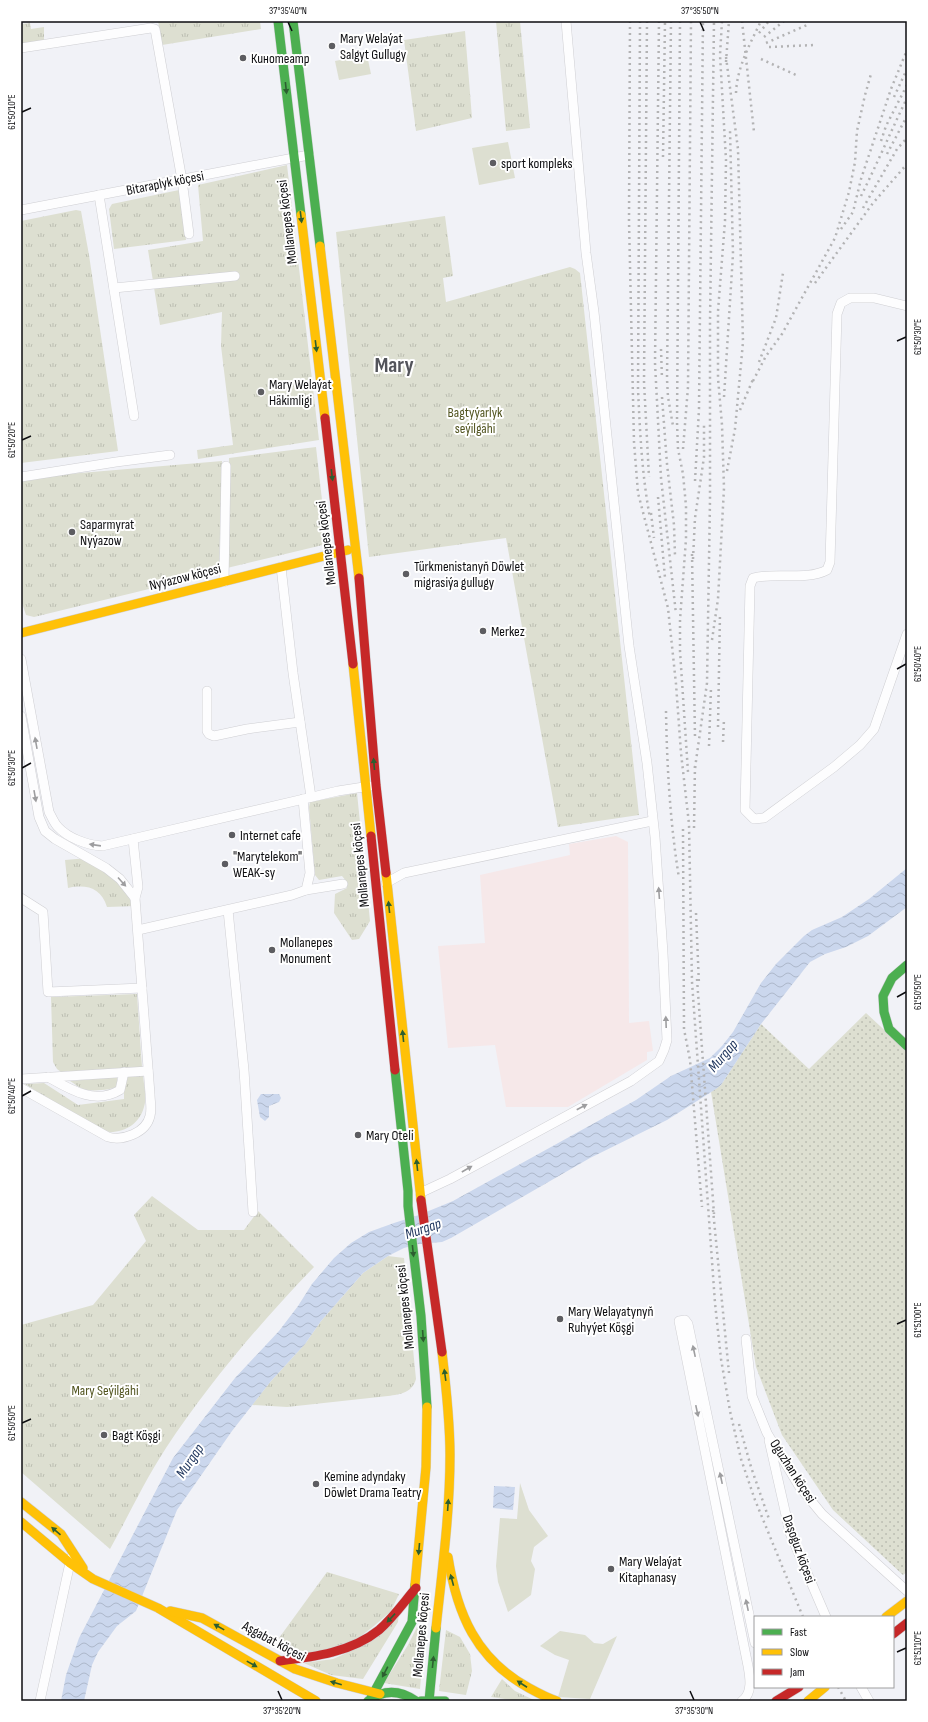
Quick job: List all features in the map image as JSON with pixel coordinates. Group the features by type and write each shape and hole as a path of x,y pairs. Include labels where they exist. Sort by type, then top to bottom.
{"street":[{"name":"Mollanepes köçesi","path":"278,21 341,552 408,1206 421,1316 427,1396 426,1467 412,1622 373,1696"},
{"name":"Mollanepes köçesi","path":"293,21 356,548 376,785 420,1193 446,1383 450,1454 448,1503 429,1701"},
{"path":"420,1193 631,1081 659,1061 667,1040 662,937 647,764 629,646 594,312 586,253 566,21"},
{"path":"21,48 151,28 155,29 182,180 189,234"},
{"name":"Bitaraplyk köçesi","path":"21,210 309,155"},
{"path":"99,195 134,416"},
{"path":"114,288 235,276"},
{"path":"907,306 874,298 850,298 841,303 837,314 830,562 827,570 819,575 764,575 754,578 750,586 745,810 754,819 764,818 834,767 860,745 874,729 907,634"},
{"path":"21,477 170,455"},
{"path":"224,582 226,466"},
{"name":"Nyýazow köçesi","path":"21,633 356,548"},
{"path":"281,567 300,722 307,798 310,873 306,890"},
{"path":"21,659 49,812 58,827 90,845 102,846 307,798 376,785"},
{"path":"207,691 207,731 209,734 214,736 247,729 300,722"},
{"path":"21,716 39,817 45,830 55,839 106,868 120,879 136,898"},
{"path":"386,883 404,873 652,821"},
{"path":"21,1088 114,1139 138,1132 148,1121 150,1111 148,1071 136,898 138,887 133,839"},
{"path":"138,930 292,896 306,890 343,884"},
{"path":"21,898 43,912 48,992 142,988"},
{"path":"228,910 244,1070 253,1212"},
{"path":"907,965 892,978 883,996 884,1012 889,1029 907,1046"},
{"path":"21,1079 148,1071"},
{"path":"48,1077 75,1092 86,1096 98,1096 110,1095 120,1090 124,1072"},
{"path":"421,1316 436,1314"},
{"path":"742,1701 746,1699 751,1683 679,1321 685,1320 688,1324 754,1638"},
{"name":"Oguzhan köçesi","path":"746,1339 752,1396 768,1433 799,1486 822,1514 907,1591"},
{"name":"Daşoguz köçesi","path":"768,1433 790,1533 826,1616"},
{"path":"21,1502 61,1534 90,1576"},
{"path":"719,1521 729,1518"},
{"name":"Aşgabat köçesi","path":"21,1522 70,1563 90,1576 158,1608 316,1701"},
{"path":"445,1533 450,1573 460,1610 474,1640 499,1669 524,1687 557,1701"},
{"path":"40,1701 72,1551"},
{"path":"280,1661 330,1653 356,1644 372,1635 383,1626 416,1588"},
{"path":"887,1616 907,1600"},
{"name":"Aşgabat köçesi","path":"158,1608 202,1618 295,1669 373,1696 398,1692 407,1695 416,1701 445,1701"},
{"path":"894,1633 907,1624"},
{"path":"776,1701 796,1688"},
{"path":"804,1688 812,1700 825,1688"},
{"path":"862,1688 869,1701"},
{"path":"302,1692 309,1701"}],"shaded area":[{"path":"616,836 628,842 629,1023 649,1021 653,1051 647,1052 647,1060 568,1107 506,1107 495,1045 448,1048 438,946 485,943 480,875 570,855 569,844"}],"green space":[{"path":"158,21 260,21 261,29 162,45"},
{"path":"496,21 520,21 530,128 506,131"},
{"path":"30,23 31,29 44,27 44,41 21,44 21,24"},
{"path":"465,31 472,118 416,131 404,40"},
{"path":"367,55 371,74 339,80 335,61"},
{"name":"sport kompleks","path":"508,142 515,178 479,185 472,148"},
{"path":"287,165 319,440 198,459 197,450 233,445 221,346 222,312 160,325 148,250 203,241 198,185"},
{"path":"179,190 182,194 186,240 114,249 109,209 112,204"},
{"path":"76,210 81,211 89,255 118,451 21,463 21,221"},
{"name":"Bagtyýarlyk seýilgähi","path":"445,216 453,276 443,278 446,302 570,267 580,273 639,815 558,827 506,538 369,557 336,232"},
{"path":"316,447 327,544 227,568 229,458"},
{"path":"222,461 219,572 34,617 26,615 21,600 21,478"},
{"path":"357,793 370,921 359,939 352,940 334,913 335,894 347,888 347,882 342,876 319,880 315,875 309,807 310,802"},
{"path":"88,858 106,868 136,906 107,907 101,895 92,889 87,887 68,888 65,860"},
{"path":"137,994 142,1067 61,1072 57,1069 53,1062 51,997"},
{"path":"866,1013 907,1051 907,1572 903,1575 833,1510 782,1435 756,1367 711,1092 721,1085 761,1024 809,1069"},
{"path":"143,1076 145,1100 142,1112 136,1122 127,1128 116,1132 102,1130 80,1119 25,1084 44,1083 78,1105 124,1099 124,1077"},
{"path":"117,1077 118,1086 111,1089 101,1090 86,1090 70,1081"},
{"name":"Mary Seýilgähi","path":"152,1196 198,1230 244,1230 258,1211 314,1267 236,1354 182,1424 151,1472 110,1549 21,1472 21,1325 93,1305 146,1241 134,1215"},
{"path":"388,1256 404,1258 416,1379 412,1387 405,1392 388,1396 287,1407 252,1405 271,1381 305,1344 321,1321 363,1273"},
{"path":"520,1483 529,1510 548,1536 534,1547 531,1561 535,1569 531,1595 508,1612 498,1582 496,1566 500,1518 517,1519"},
{"path":"327,1572 399,1594 391,1611 352,1643 320,1652 284,1654 279,1638"},
{"path":"399,1613 398,1622 363,1679 331,1675 304,1663 333,1659 349,1652"},
{"path":"417,1627 425,1628 420,1689 384,1683 408,1645"},
{"path":"446,1630 460,1637 470,1654 472,1671 466,1695 439,1691"},
{"path":"560,1631 585,1635 594,1643 603,1644 617,1636 590,1699 558,1697 569,1660 555,1655 540,1646"},
{"path":"502,1679 515,1691 536,1701 519,1701 491,1697"}],"water":[{"name":"Murgap","path":"907,868 907,907 868,936 810,962 761,1024 721,1085 716,1089 667,1120 590,1158 451,1238 442,1242 419,1244 404,1248 388,1256 363,1273 321,1321 305,1344 271,1381 232,1431 177,1510 136,1611 117,1626 98,1652 92,1665 84,1701 61,1701 66,1675 79,1638 173,1458 235,1378 279,1331 312,1284 334,1258 351,1243 369,1232 419,1215 453,1201 636,1100 671,1076 710,1058 733,1032 761,983 776,964 804,936 812,930 842,917 869,899"},
{"path":"261,1094 279,1094 281,1098 279,1102 269,1106 269,1117 265,1121 260,1117 257,1100"},
{"path":"494,1486 515,1487 513,1510 493,1508"}],"railway":[{"path":"630,21 629,221 634,442 638,493 668,608 676,684 681,753 689,824 692,982 715,1303 721,1359 730,1411 741,1459 755,1500 803,1616"},
{"path":"640,21 638,389 643,470 650,518"},
{"path":"647,21 644,382 649,477"},
{"path":"659,21 655,363 661,478 676,614"},
{"path":"663,157 665,21"},
{"path":"671,21 667,379 668,397 673,426"},
{"path":"680,21 677,422 678,449 683,474 686,506 686,539 680,620 680,651 688,772"},
{"path":"683,449 688,387 691,21"},
{"path":"695,481 699,409 703,21"},
{"path":"695,768 707,683 714,21"},
{"path":"712,640 718,599 724,488 722,425 718,378 718,311 725,221 726,160 720,55 722,21"},
{"path":"726,62 729,21"},
{"path":"742,21 754,132"},
{"path":"736,93 741,65 761,21"},
{"path":"759,33 769,21"},
{"path":"764,37 784,21"},
{"path":"766,43 807,25"},
{"path":"769,47 814,45"},
{"path":"841,229 853,212 861,179 891,89 907,50"},
{"path":"726,57 738,149 743,342 735,429 727,471"},
{"path":"761,59 796,75"},
{"path":"894,97 907,69"},
{"path":"753,381 766,356 782,334 835,238 849,192 855,162 857,131 871,74"},
{"path":"881,141 886,126 907,85"},
{"path":"861,196 907,98"},
{"path":"887,154 907,116"},
{"path":"724,397 733,254 730,130"},
{"path":"863,208 897,149 907,138"},
{"path":"815,283 873,203 907,164"},
{"path":"759,362 776,318 783,273"},
{"path":"661,349 662,379"},
{"path":"740,410 754,377"},
{"path":"662,397 667,464 674,525 675,556"},
{"path":"693,559 695,518 704,457 704,425"},
{"path":"658,497 665,578"},
{"path":"651,513 654,538"},
{"path":"692,554 695,738"},
{"path":"718,727 720,613"},
{"path":"709,746 711,688"},
{"path":"666,711 667,753 673,836 679,878"},
{"path":"723,742 724,719"},
{"path":"694,828 695,764"},
{"path":"683,829 684,1029 690,1060 702,1207"},
{"path":"696,913 699,985"},
{"path":"697,979 714,1214"},
{"path":"713,1210 729,1373"},
{"path":"739,1424 751,1467 769,1519"},
{"path":"839,1688 846,1701"}],"traffic: fast":[{"path":"278,21 301,215"},
{"path":"293,21 320,246"},
{"path":"907,965 892,978 883,996 884,1012 889,1029 907,1046"},
{"path":"395,1070 408,1191 408,1206 421,1316 427,1407"},
{"path":"371,1698 412,1622 415,1585"},
{"path":"429,1701 436,1628"},
{"path":"368,1701 380,1694 392,1692 410,1697 416,1701"},
{"path":"421,1701 445,1701"}],"traffic: slow":[{"path":"301,215 325,418"},
{"path":"320,246 359,578"},
{"path":"21,633 348,550"},
{"path":"353,664 371,836"},
{"path":"386,873 421,1200"},
{"path":"436,1628 450,1477 449,1416 442,1352"},
{"path":"415,1585 426,1467 427,1407"},
{"path":"21,1502 61,1534 83,1568"},
{"path":"21,1522 70,1563 93,1579 158,1608 316,1701"},
{"path":"448,1557 457,1597 464,1616 482,1649 495,1663 511,1676 536,1692 557,1701"},
{"path":"887,1616 907,1601"},
{"path":"170,1611 202,1618 295,1669 337,1683 380,1694"},
{"path":"808,1701 824,1688"}],"traffic: jam":[{"path":"325,418 353,664"},
{"path":"359,578 376,785 386,873"},
{"path":"371,836 395,1070"},
{"path":"421,1200 442,1352"},
{"path":"280,1661 306,1658 357,1644 379,1630 416,1588"},
{"path":"894,1633 907,1623"},
{"path":"776,1701 797,1688"}],"place":[{"name":"Mary Welaýat Salgyt Gullugy","path":"332,46"},
{"name":"Кинотеатр","path":"243,58"},
{"name":"sport kompleks","path":"493,163"},
{"name":"Mary Welaýat Häkimligi","path":"261,392"},
{"name":"Saparmyrat Nyýazow","path":"72,532"},
{"name":"Türkmenistanyň Döwlet migrasiýa gullugy","path":"406,574"},
{"name":"Merkez","path":"483,631"},
{"name":"Internet cafe","path":"232,835"},
{"name":"\"Marytelekom\" WEAK-sy","path":"225,864"},
{"name":"Mollanepes Monument","path":"272,950"},
{"name":"Mary Oteli","path":"358,1135"},
{"name":"Mary Welayatynyň Ruhyýet Köşgi","path":"560,1319"},
{"name":"Bagt Köşgi","path":"104,1435"},
{"name":"Kemine adyndaky Döwlet Drama Teatry","path":"316,1484"},
{"name":"Mary Welaýat Kitaphanasy","path":"611,1569"}],"district":[{"name":"Mary","path":"394,365"}]}
